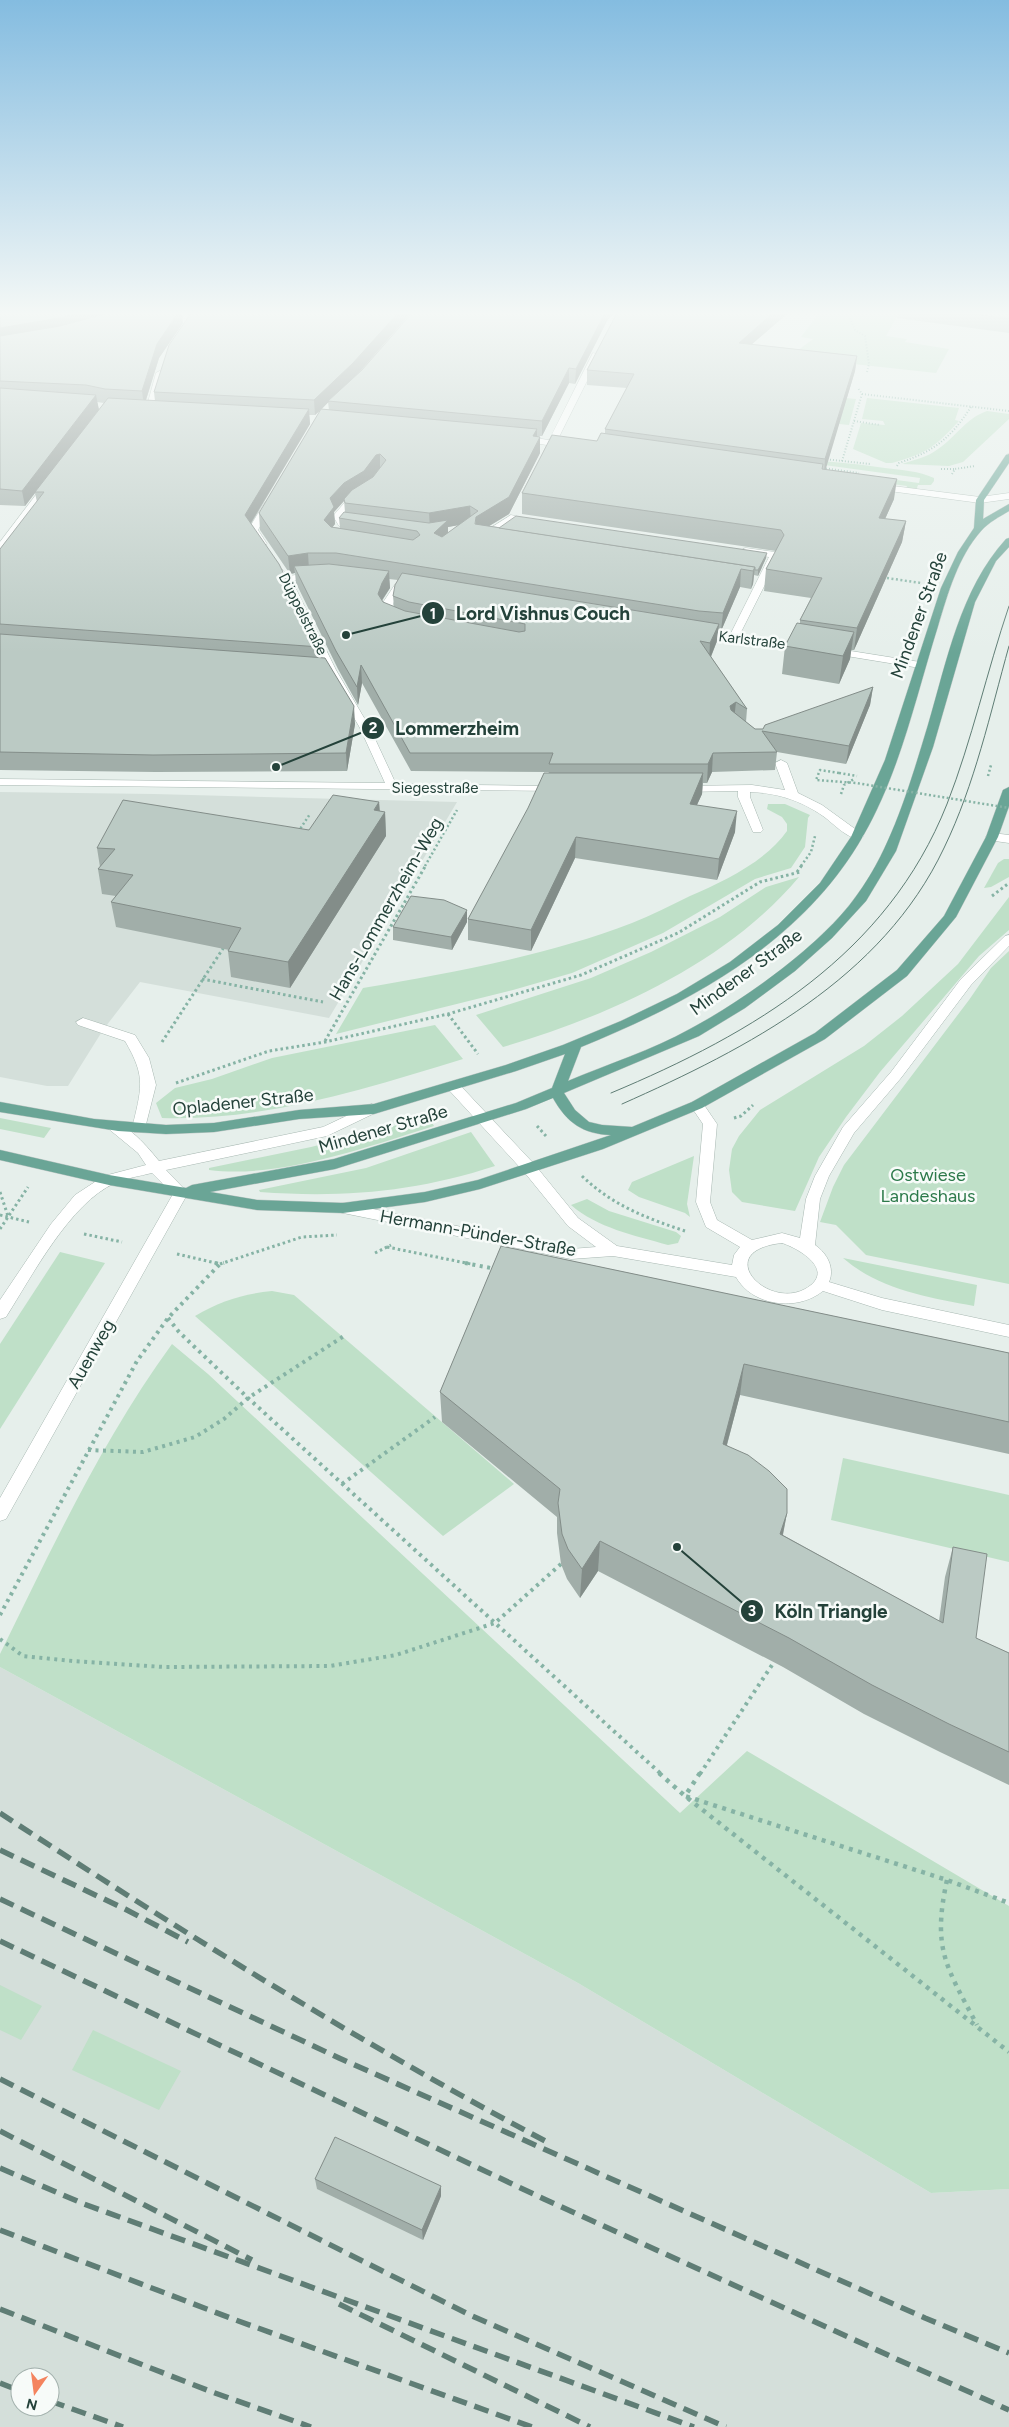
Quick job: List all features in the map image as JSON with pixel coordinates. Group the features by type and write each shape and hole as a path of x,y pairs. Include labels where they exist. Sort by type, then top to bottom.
{"main road":[{"path":"978,528 980,500 1009,457"},
{"name":"Mindener Straße","path":"372,1109 520,1066 575,1046 646,1016 698,987 749,954 811,901 838,867 858,836 884,779 943,595 957,562 978,528 1009,508"},
{"name":"Mindener Straße","path":"180,1192 334,1164 483,1120 557,1092 694,1033 740,1005 790,968 828,935 862,898 890,851 927,747 970,602 992,560 1009,541"},
{"name":"Mindener Straße","path":"109,1180 257,1205 343,1208 425,1198 530,1170 638,1130 697,1105 820,1036 902,973 950,917 992,837 1009,790"},
{"path":"575,1046 557,1092 567,1112 584,1128 602,1131 638,1130"},
{"name":"Opladener Straße","path":"0,1107 115,1127 139,1129 192,1129 319,1112 372,1109"},
{"path":"0,1155 109,1180"}],"street":[{"path":"546,456 561,426"},
{"path":"515,439 580,446"},
{"path":"0,548 55,476"},
{"path":"870,486 980,500 1009,496"},
{"path":"344,527 338,516 348,502 369,491"},
{"name":"Düppelstraße","path":"275,493 253,530 287,579 326,669 366,728 392,787"},
{"path":"499,541 480,538 519,514"},
{"path":"478,526 505,522"},
{"path":"733,638 757,580 775,556 736,550"},
{"path":"287,579 309,575 328,575"},
{"path":"400,585 389,601 386,612 388,616 406,623"},
{"name":"Karlstraße","path":"688,632 764,640 920,665"},
{"path":"781,763 793,795"},
{"name":"Siegesstraße","path":"0,782 570,789"},
{"path":"672,789 744,788 793,795 826,813 858,836"},
{"path":"744,788 744,798 757,830"},
{"path":"992,837 1009,839"},
{"path":"807,1246 813,1199 822,1176 848,1130 896,1075 966,982 1009,939"},
{"path":"83,1022 130,1038 142,1058 149,1085 139,1129"},
{"name":"Hermann-Pünder-Straße","path":"453,1086 530,1170 573,1222 612,1251"},
{"path":"697,1105 710,1124 703,1202 711,1223 750,1246"},
{"path":"0,1313 56,1228 80,1199 109,1180 155,1167 327,1130 372,1109"},
{"path":"115,1127 143,1150 155,1167 180,1192"},
{"name":"Auenweg","path":"0,1514 151,1248 180,1192"},
{"name":"Hermann-Pünder-Straße","path":"343,1208 571,1254 612,1251 741,1272"},
{"path":"782,1238 807,1246 816,1252 825,1269 824,1277 820,1285 811,1293 799,1298 770,1296 757,1290 747,1282 741,1272 740,1263 743,1254 750,1246 768,1239 782,1238"},
{"path":"820,1285 882,1304 1009,1331"}],"path":[{"path":"842,461 852,426"},
{"path":"904,468 896,467 899,463 924,455 940,446 958,426"},
{"path":"823,459 878,465"},
{"path":"819,468 866,474"},
{"path":"937,470 972,471"},
{"path":"887,578 912,582"},
{"path":"858,776 820,770 816,780 856,783 1009,808"},
{"name":"Hans-Lommerzheim-Weg","path":"325,1042 469,788"},
{"path":"295,836 310,814"},
{"path":"146,1094 269,1051 325,1042 448,1014 515,996 581,975 678,933 760,882 796,872 811,852 816,830"},
{"path":"160,1046 175,1018 229,939"},
{"path":"202,980 323,1002"},
{"path":"0,1192 8,1217"},
{"path":"0,1215 8,1217"},
{"path":"0,1229 8,1217"},
{"path":"56,1228 220,1264"},
{"path":"0,1615 137,1361 168,1318 220,1264 302,1237 338,1235"},
{"path":"387,1247 503,1270"},
{"path":"168,1318 248,1398 685,1796 1009,2052"},
{"path":"88,1450 144,1452 195,1437 224,1419 248,1398 344,1336"},
{"path":"342,1484 435,1417"},
{"path":"0,1638 23,1656 73,1661 164,1667 330,1666 396,1656 494,1623 561,1564"},
{"path":"685,1796 774,1662"},
{"path":"685,1796 947,1880 1009,1904"},
{"path":"947,1880 940,1910 941,1941 948,1970 978,2028"}],"shaded area":[{"path":"0,792 457,802 329,1018 140,982 103,1030 68,1086 47,1086 0,1077"},
{"path":"0,1667 578,1983 931,2193 1009,2189 1009,2427 0,2427"}],"green space":[{"path":"860,426 954,426 936,444 922,452 892,463 886,463 853,449"},
{"path":"963,426 1001,426 963,462 949,466 902,464 934,452"},
{"path":"781,458 846,463 910,471 934,478 934,481 931,485 918,485 916,491 906,489 907,486 775,468 777,464 919,483 920,478"},
{"path":"768,804 785,804 810,815 808,818 805,847 791,868 755,879 663,933 572,973 513,990 336,1034 363,988 499,962 567,945 639,920 730,877 756,861 778,842 787,831 787,824 782,817 767,809"},
{"path":"1004,859 1009,859 1009,877 991,887 984,888 998,863"},
{"path":"799,877 770,908 702,960 664,983 624,1002 584,1019 503,1047 476,1015 591,978 651,952 720,917 766,887"},
{"path":"1009,897 1009,930 979,956 880,1072 819,1157 795,1211 742,1202 732,1192 729,1170 732,1149 739,1136 760,1110 864,1046 902,1016 958,964"},
{"name":"Ostwiese Landeshaus","path":"1009,951 1009,1284 866,1255 836,1225 820,1222 833,1187 844,1165 969,1000 991,968"},
{"path":"435,1025 463,1059 352,1092 277,1109 201,1118 162,1118 156,1103 175,1088 212,1079 272,1058"},
{"path":"429,1117 434,1126 352,1152 323,1159 264,1170 236,1172 209,1170 209,1168 311,1147"},
{"path":"0,1118 51,1128 44,1138 0,1129"},
{"path":"471,1132 495,1166 436,1182 379,1191 290,1194 260,1192 259,1190 366,1168"},
{"path":"694,1156 687,1204 690,1217 685,1213 639,1197 628,1190 632,1182"},
{"path":"587,1199 609,1211 676,1232 681,1236 678,1243 668,1245 616,1230 593,1220 571,1205"},
{"path":"60,1252 105,1263 0,1429 0,1344"},
{"path":"843,1258 977,1285 974,1306 905,1291 888,1285 857,1269"},
{"path":"272,1291 294,1295 514,1484 443,1536 195,1316 232,1299"},
{"path":"172,1344 208,1374 680,1813 747,1751 1009,1906 1009,2189 931,2193 578,1983 0,1667 0,1654 79,1495 123,1418"},
{"path":"843,1458 1009,1495 1009,1562 831,1520"},
{"path":"0,1985 42,2006 21,2040 0,2030"},
{"path":"93,2030 181,2071 159,2110 72,2070"}],"building":[{"path":"0,426 72,426 22,491 0,489"},
{"path":"86,426 299,426 245,515 279,564 320,647 0,624 0,549 44,492 35,492"},
{"path":"311,426 507,426 537,429 533,436 540,437 509,497 476,517 475,524 755,567 753,571 741,569 723,613 699,611 336,553 308,553 288,556 259,513","holes":["380,454 386,460 373,477 352,490 344,499 345,503 429,513 470,506 478,511 442,537 434,533 448,520 429,523 344,512 339,518 417,531 420,535 413,540 331,527 324,520 334,507 330,498 344,483 364,471 376,455"]},
{"path":"606,426 835,426 825,459 605,429"},
{"path":"601,433 823,464 822,469 897,479 879,518 906,521 857,628 800,620 822,578 766,569 784,535 781,530 522,493 552,435 597,441"},
{"path":"516,516 767,553 758,570 755,570 755,567 499,528"},
{"path":"329,564 389,571 378,594 383,602 405,611 519,632 525,631 525,624 409,602 393,596 395,585 402,573 719,624 710,643 700,641 747,709 736,702 730,706 731,710 755,729 763,729 765,725 873,687 849,746 762,731 777,752 713,753 708,764 549,764 553,753 410,753 361,665 357,687 336,651 294,566"},
{"path":"797,623 854,632 843,656 785,646"},
{"path":"0,634 325,658 354,706 346,753 153,755 0,752"},
{"path":"544,773 703,773 690,804 737,811 719,859 576,837 531,930 468,919 528,808"},
{"path":"333,795 379,802 374,810 385,812 288,962 228,951 241,928 111,902 133,875 98,869 115,849 97,848 123,800 309,830"},
{"path":"411,896 444,900 467,910 451,937 393,927"},
{"path":"501,1246 1009,1353 1009,1422 744,1364 723,1444 748,1455 769,1471 787,1489 787,1513 780,1534 943,1623 953,1547 987,1554 976,1638 1009,1653 1009,1752 872,1685 789,1638 600,1541 582,1569 568,1549 562,1534 558,1503 560,1489 440,1392"},
{"path":"335,2137 441,2186 422,2230 315,2179"}],"tram line":[{"path":"611,1093 664,1070 715,1044 764,1015 810,983 852,946 889,904 921,857 947,804 964,755 1009,606"},
{"path":"622,1104 717,1059 763,1033 807,1004 848,972 885,935 918,894 955,824 981,749 1009,646"}],"railway":[{"path":"0,1813 135,1900 339,2025 478,2105 549,2143"},
{"path":"0,1850 125,1909 188,1942"},
{"path":"0,1899 339,2058 925,2318 1009,2353"},
{"path":"0,1941 544,2199 1009,2410"},
{"path":"0,2079 472,2316 726,2427"},
{"path":"0,2131 252,2260"},
{"path":"0,2168 84,2204 694,2427"},
{"path":"0,2230 233,2319 532,2427"},
{"path":"339,2304 590,2427"},
{"path":"0,2309 212,2392 311,2427"},
{"path":"0,2383 10,2387"},
{"path":"60,2405 123,2427"}],"place":[{"name":"Lord Vishnus Couch","path":"346,635"},
{"name":"Lommerzheim","path":"276,767"},
{"name":"Köln Triangle","path":"677,1547"}]}
